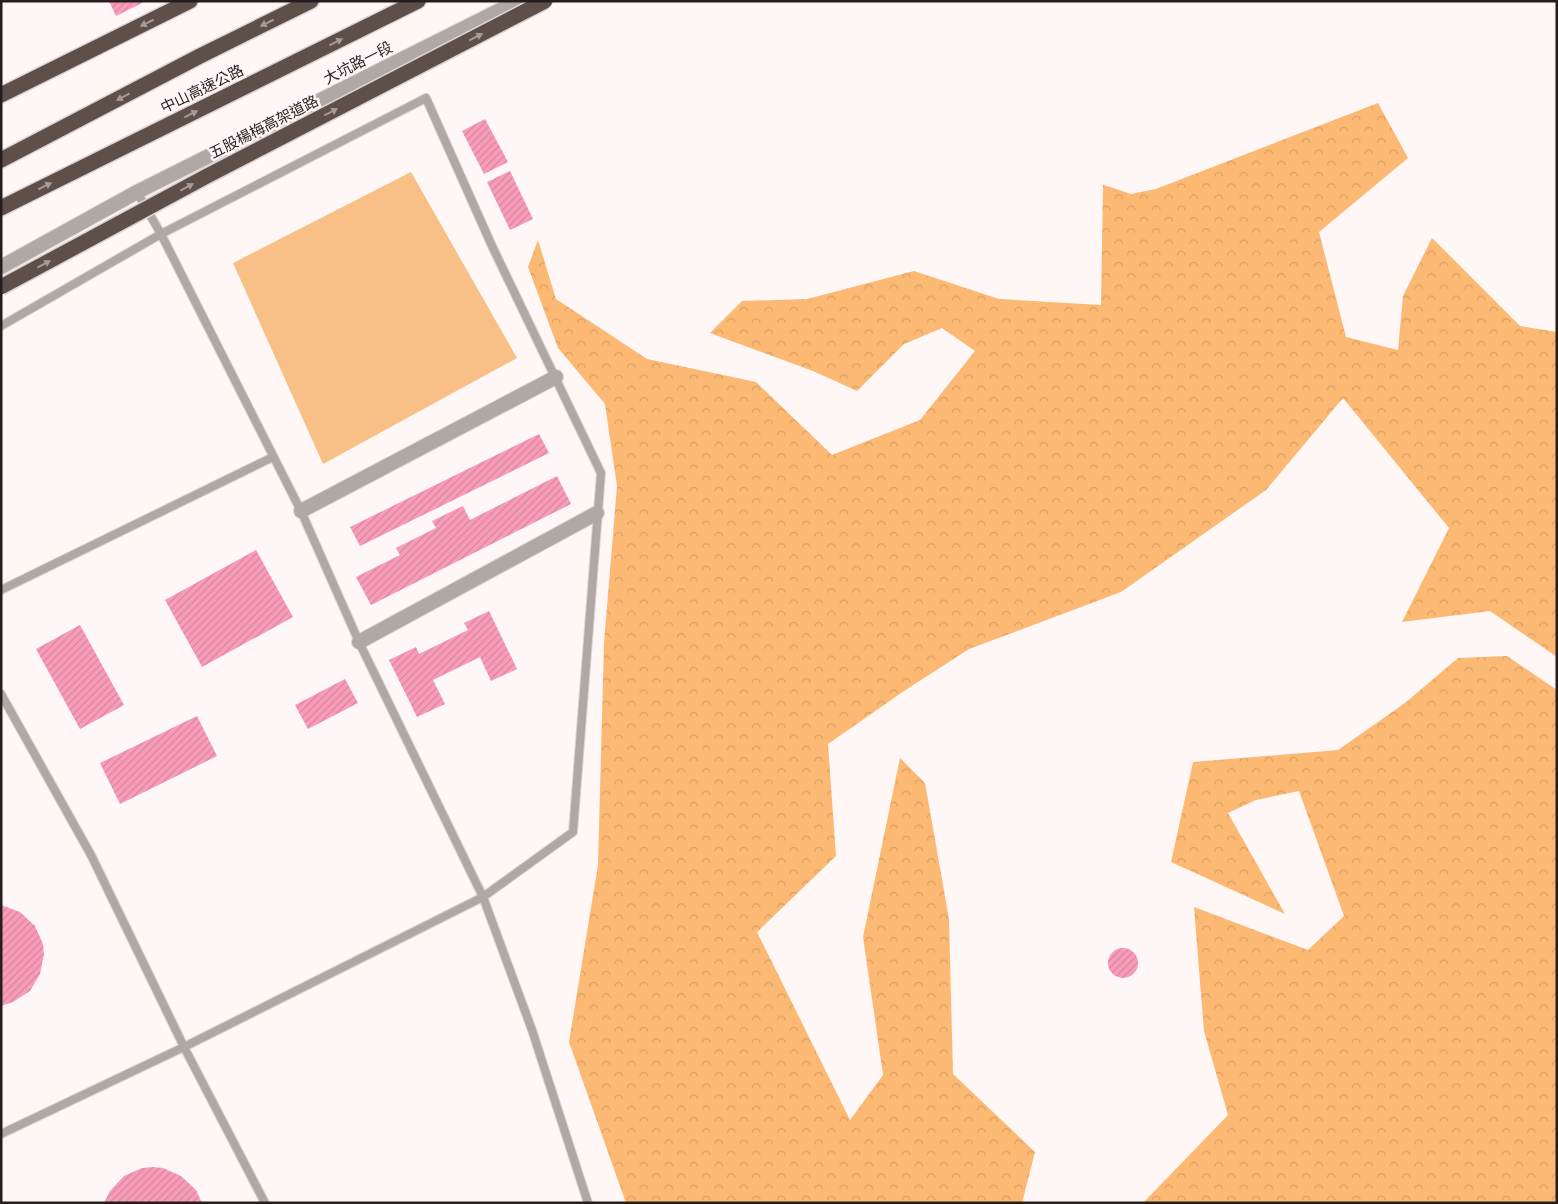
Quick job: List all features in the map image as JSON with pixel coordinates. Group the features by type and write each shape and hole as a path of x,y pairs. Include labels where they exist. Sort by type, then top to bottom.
{"highway":[{"path":"1,95 190,1"},
{"name":"中山高速公路","path":"1,160 200,56 311,1"},
{"name":"中山高速公路","path":"1,208 418,1"},
{"name":"五股楊梅高架道路","path":"1,287 207,176 545,1"}],"street":[{"name":"大坑路一段","path":"1,267 137,192 518,1"},
{"path":"301,511 556,377"},
{"path":"359,642 598,513"}],"lane":[{"path":"1,326 161,234 426,98 492,246 556,377 600,473 573,832 483,897 184,1047 1,1134"},
{"path":"137,192 161,234 301,511 359,642 483,897 532,1030 588,1203"},
{"path":"1,590 273,457"},
{"path":"1,694 91,855 184,1047 265,1203"}],"green space":[{"path":"1378,103 1408,158 1319,232 1346,337 1398,350 1403,296 1432,238 1520,326 1557,332 1557,657 1490,611 1402,622 1449,528 1343,398 1266,490 1121,592 969,649 828,744 836,856 757,932 850,1120 883,1075 863,937 900,758 925,783 949,919 953,1074 1035,1152 1022,1203 626,1203 569,1042 598,865 604,643 617,486 605,404 558,348 528,267 538,240 556,299 647,359 756,382 832,455 920,420 975,351 942,328 904,344 857,391 813,371 710,333 742,301 807,299 914,271 999,299 1101,305 1103,185 1101,184 1131,194 1156,189"},
{"path":"1507,656 1557,690 1557,1203 1143,1203 1228,1115 1204,1031 1194,907 1308,950 1344,916 1299,791 1256,800 1228,813 1285,914 1171,862 1193,762 1338,750 1405,703 1458,658"}],"shaded area":[{"path":"411,172 517,358 323,464 233,263"}],"building":[{"path":"109,1 141,1 142,3 116,16"},
{"path":"485,119 508,162 484,174 462,131"},
{"path":"510,171 533,219 510,230 487,182"},
{"path":"539,434 549,453 360,546 350,527"},
{"path":"557,476 571,504 371,605 356,577 400,555 396,548 436,528 432,521 463,506 470,520"},
{"path":"256,550 293,617 202,667 165,600"},
{"path":"489,611 517,669 491,681 480,657 433,680 445,704 417,717 389,660 416,647 419,654 468,630 464,623"},
{"path":"80,625 124,705 80,729 36,649"},
{"path":"345,679 358,703 308,729 295,705"},
{"path":"197,716 217,756 120,804 100,763"},
{"path":"1,905 20,912 35,926 43,944 44,954 40,974 30,991 13,1002 1,1006"},
{"path":"1123,948 1133,953 1138,963 1133,973 1123,978 1113,973 1108,963 1113,953"},
{"path":"142,1168 163,1168 181,1176 196,1190 202,1203 104,1203 110,1191 124,1176"}]}
